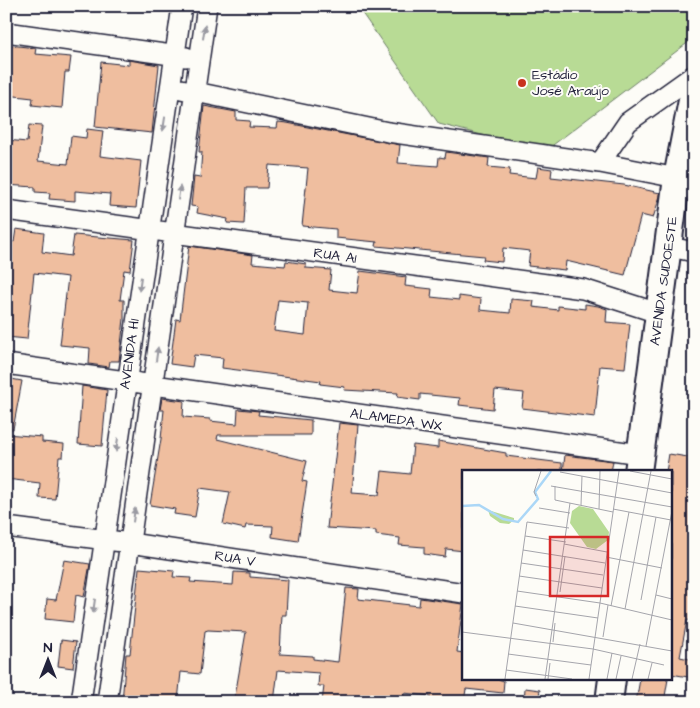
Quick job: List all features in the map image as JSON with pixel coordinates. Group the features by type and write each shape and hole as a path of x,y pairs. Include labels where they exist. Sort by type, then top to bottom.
{"street":[{"name":"AVENIDA H1","path":"81,702 182,6"},
{"name":"AVENIDA H1","path":"107,702 207,6"},
{"path":"6,32 200,59"},
{"path":"600,163 628,122 694,75"},
{"path":"170,88 194,90 388,132 600,163 678,178"},
{"name":"AVENIDA SUDOESTE","path":"639,463 661,314 682,250 678,178 694,90"},
{"name":"RUA A1","path":"6,210 583,289 661,314"},
{"name":"ALAMEDA WX","path":"6,364 153,385 639,463"},
{"name":"RUA V","path":"6,527 130,543 462,593"},
{"path":"609,702 612,680"}],"green space":[{"name":"Estádio José Araújo","path":"357,6 694,6 694,11 690,41 545,151 439,124"}],"building":[{"path":"9,45 36,48 35,54 71,57 69,72 65,72 62,108 32,105 33,98 6,95"},
{"path":"129,60 159,65 152,133 95,127 101,62 129,65"},
{"path":"204,106 236,112 236,120 250,121 249,127 277,128 278,122 287,123 400,145 398,163 438,166 439,157 445,158 446,152 489,158 488,167 510,169 509,175 536,178 538,167 552,169 551,177 624,185 660,193 660,196 653,218 641,215 625,275 566,261 565,270 528,266 530,251 503,248 502,262 483,260 484,256 376,246 377,242 336,238 336,229 302,226 308,168 269,165 267,188 246,188 244,224 227,223 228,219 197,213 198,207 191,206 194,177 200,178 202,152 199,152"},
{"path":"29,125 42,126 38,161 68,164 71,136 86,138 87,129 103,131 100,156 141,161 136,208 109,206 110,194 75,191 75,201 49,199 50,193 35,192 35,187 6,185 6,140 27,142"},
{"path":"16,229 44,233 42,252 71,256 74,235 134,240 130,271 124,270 120,300 124,300 124,319 119,361 110,361 109,367 89,364 90,348 60,345 68,277 34,273 27,339 6,337 6,240 14,242"},
{"path":"189,246 253,255 252,263 285,266 286,261 306,264 306,268 331,270 329,290 357,293 360,271 406,277 405,286 432,289 431,297 459,300 459,296 481,299 480,310 510,313 511,299 534,301 533,307 558,310 558,306 585,309 585,304 607,309 606,322 630,324 625,368 600,366 595,417 522,408 524,393 495,390 493,409 459,405 460,398 420,394 420,400 397,397 398,393 344,390 345,387 320,384 321,381 222,368 223,358 194,355 192,367 170,364 176,319 180,320","holes":["278,300 308,303 305,335 274,331"]},
{"path":"6,378 22,381 13,429 6,429"},
{"path":"82,386 107,390 102,446 78,444"},
{"path":"162,398 184,401 183,417 210,419 210,421 237,424 238,409 259,411 258,415 311,420 311,435 218,435 217,439 307,461 302,481 307,482 298,541 272,537 273,526 246,525 245,529 223,524 230,492 200,488 195,517 174,514 175,509 150,505 161,439 164,410 160,410"},
{"path":"339,423 358,425 352,493 379,495 382,471 410,474 413,445 438,448 438,441 506,453 506,456 562,463 562,470 462,470 462,551 446,549 445,557 424,554 424,547 399,545 400,538 376,535 376,531 327,528"},
{"path":"6,434 42,437 42,442 64,444 63,457 59,457 55,499 39,498 40,483 6,479"},
{"path":"669,454 694,458 694,495 691,510 694,510 694,621 687,620 680,657 694,660 694,678 672,674 672,470 666,470"},
{"path":"565,455 613,461 611,470 563,470"},
{"path":"64,560 90,564 84,597 76,595 73,622 45,619 47,599 56,600"},
{"path":"139,568 174,571 173,577 191,578 190,582 233,585 234,572 250,573 250,577 288,580 286,615 282,615 280,654 313,656 313,659 338,662 346,588 359,589 358,599 419,606 420,598 462,604 457,652 462,653 462,680 501,680 504,681 503,693 466,689 464,702 430,702 430,696 404,693 403,702 322,702 324,686 318,686 319,673 278,670 274,702 234,702 246,632 208,630 205,631 200,674 181,672 178,701 158,699 158,702 122,702 126,654 130,654"},
{"path":"61,640 76,642 73,668 58,666"},
{"path":"640,680 668,680 664,702 636,702"},
{"path":"525,688 540,690 538,702 524,702"}],"place":[{"name":"Estádio José Araújo","path":"522,83"}]}
